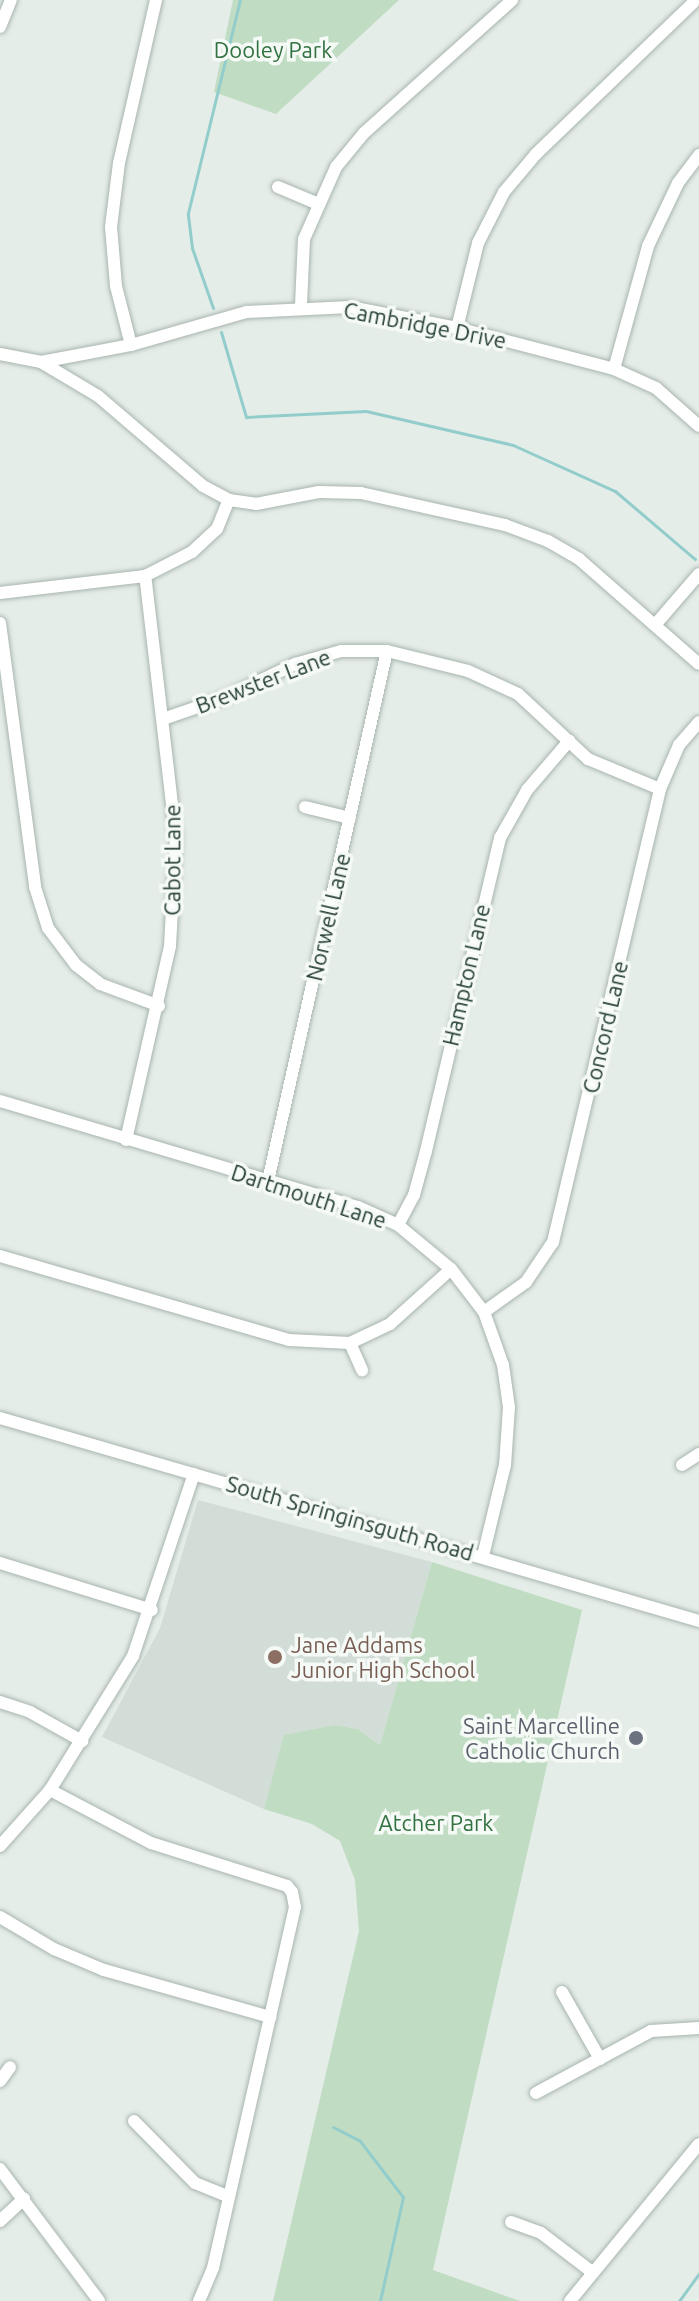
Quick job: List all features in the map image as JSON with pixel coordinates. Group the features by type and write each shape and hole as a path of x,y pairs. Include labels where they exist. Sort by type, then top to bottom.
{"street":[{"path":"0,27 11,0"},
{"path":"131,345 116,286 111,227 119,163 156,0"},
{"path":"301,305 303,248 316,203 364,133 512,0"},
{"path":"457,328 478,243 504,192 536,154 695,3"},
{"path":"614,369 648,246 673,192 699,155"},
{"path":"278,187 316,203"},
{"name":"Cambridge Drive","path":"41,362 131,345 219,318 301,305 372,310 457,328 614,369 656,388 699,426"},
{"path":"0,354 41,362 98,396 203,486 229,500 256,504 319,492 361,493 505,525 579,559 699,664"},
{"path":"0,593 145,576 192,552 217,529 229,500"},
{"path":"655,625 699,574"},
{"name":"Cabot Lane","path":"126,1140 159,1006 173,915 176,838 145,576"},
{"path":"0,623 35,887 48,928 76,965 100,984 159,1006"},
{"name":"Brewster Lane","path":"163,719 224,698 295,664 341,651 387,651 459,668 518,694 604,770 660,789"},
{"name":"Norwell Lane","path":"268,1181 387,651"},
{"name":"Concord Lane","path":"484,1312 533,1275 558,1229 660,789 679,745 699,722"},
{"name":"Hampton Lane","path":"398,1225 414,1195 426,1151 500,838 527,790 569,741"},
{"path":"305,807 350,818"},
{"name":"Dartmouth Lane","path":"0,1101 358,1207 398,1225 451,1269 484,1312 503,1365 509,1420 483,1556"},
{"path":"0,1256 289,1340 350,1343 390,1324 451,1269"},
{"path":"350,1343 362,1370"},
{"name":"South Springinsguth Road","path":"0,1418 699,1621"},
{"path":"682,1465 699,1454"},
{"path":"0,1845 50,1790 133,1656 152,1610 194,1474"},
{"path":"0,1563 152,1610"},
{"path":"0,1702 30,1712 82,1741"},
{"path":"50,1790 151,1843 287,1886 292,1892 295,1907 213,2268 199,2301"},
{"path":"0,1917 54,1949 104,1970 270,2017"},
{"path":"562,1992 600,2059"},
{"path":"536,2093 651,2031 699,2028"},
{"path":"0,2081 10,2067"},
{"path":"134,2121 195,2183 228,2196"},
{"path":"570,2301 699,2144"},
{"path":"0,2169 99,2301"},
{"path":"0,2221 24,2199"},
{"path":"511,2222 541,2233 592,2272"}],"shaded area":[{"name":"Jane Addams Junior High School","path":"198,1500 432,1562 380,1745 358,1729 336,1725 285,1735 264,1809 102,1737 160,1628"}],"green space":[{"name":"Dooley Park","path":"233,0 399,0 276,114 214,92"},
{"name":"Atcher Park","path":"432,1562 582,1610 433,2270 520,2301 273,2301 359,1931 355,1880 340,1841 312,1824 264,1809 284,1735 335,1725 358,1729 380,1745"}],"waterway":[{"path":"213,308 192,248 188,213 240,0"},
{"path":"221,332 246,417 366,411 513,445 615,491 695,559"},
{"path":"333,2127 360,2141 403,2197 380,2301"},
{"path":"679,2301 699,2273"}],"place":[{"name":"Jane Addams Junior High School","path":"275,1657"},
{"name":"Saint Marcelline Catholic Church","path":"636,1738"}]}
